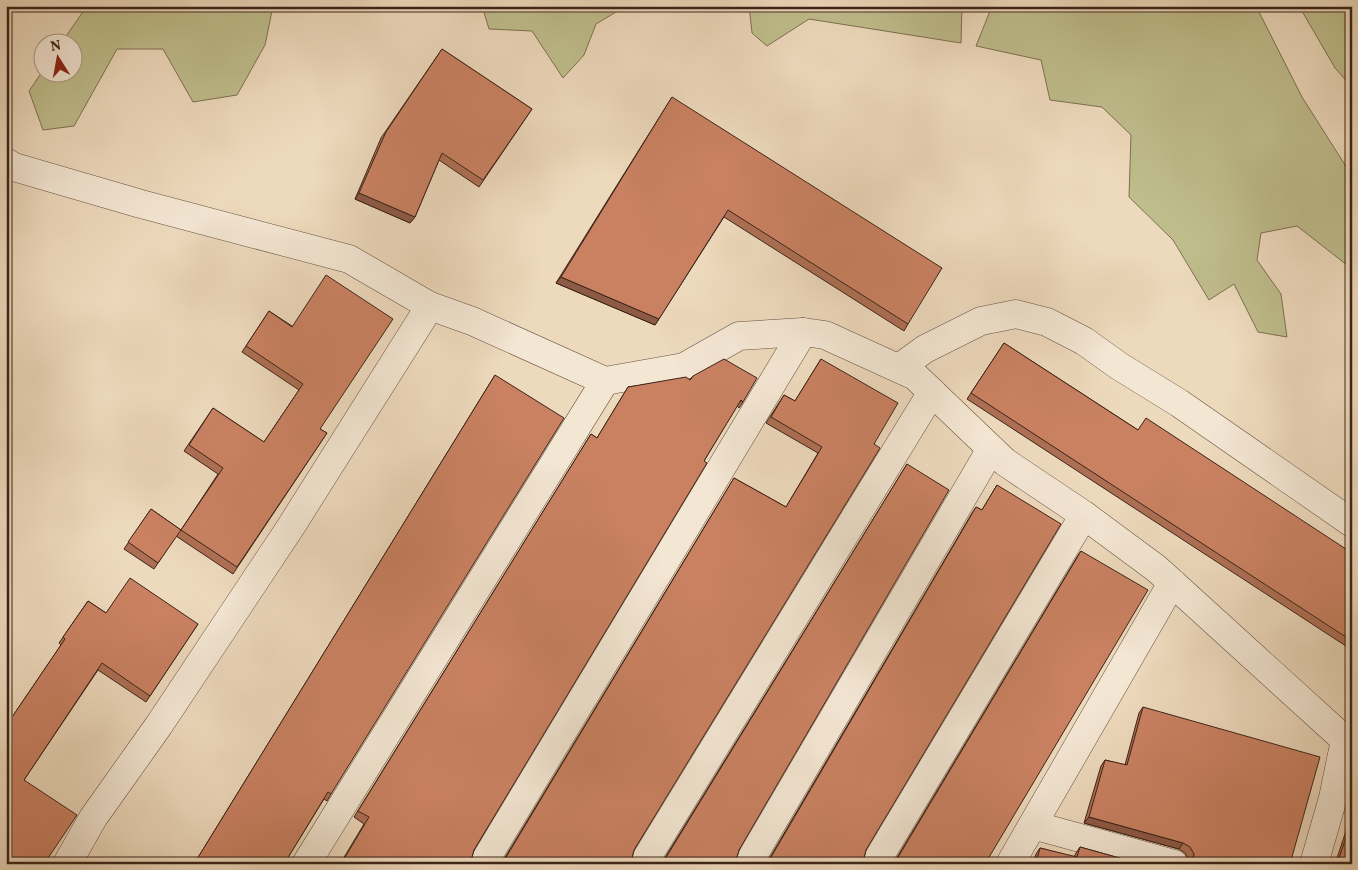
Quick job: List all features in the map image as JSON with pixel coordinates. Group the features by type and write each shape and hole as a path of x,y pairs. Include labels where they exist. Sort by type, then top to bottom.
{"lane":[{"path":"6,162 14,167 141,204 349,259 430,306 472,321 605,381 684,367 739,336 803,332 825,335 915,376 1005,462 1084,515 1157,569 1344,740 1341,812 1314,864"},
{"path":"67,864 94,818 159,725 290,528 430,306"},
{"path":"898,368 925,349 981,321 1016,314 1047,322 1084,341 1118,366 1179,403 1352,523"},
{"path":"483,864 803,332"},
{"path":"306,864 605,381"},
{"path":"643,864 932,392"},
{"path":"748,864 991,449"},
{"path":"875,864 1084,515"},
{"path":"1010,864 1172,583"},
{"path":"1033,825 1174,864"}],"shaded area":[{"path":"87,6 273,6 265,45 237,95 193,102 163,49 117,49 74,126 43,130 29,91 35,82 82,82 82,32 69,32"},
{"path":"482,6 626,6 596,24 584,55 563,78 532,31 489,29"},
{"path":"749,6 962,6 961,43 809,19 767,46 752,33"},
{"path":"992,6 1256,6 1302,97 1352,176 1352,269 1297,226 1261,233 1257,260 1281,294 1287,337 1258,332 1234,284 1209,300 1173,240 1129,197 1131,135 1102,107 1050,100 1041,60 976,46"},
{"path":"1299,6 1352,6 1352,87 1335,68"}],"building":[{"path":"442,49 532,109 483,180 442,153 415,217 359,193 386,132"},
{"path":"672,97 942,268 908,324 728,210 659,319 561,277"},
{"path":"326,275 393,319 320,429 327,433 237,567 181,530 223,468 189,445 213,408 264,442 303,384 246,346 269,311 292,327"},
{"path":"1004,343 1138,430 1146,418 1352,553 1352,641 971,393"},
{"path":"724,359 757,378 743,402 741,400 704,461 707,463 474,850 473,864 341,864 369,817 358,811 591,434 597,438 628,387 686,377 690,380 693,376"},
{"path":"821,359 898,403 874,444 880,448 634,850 633,864 502,864 734,478 786,507 822,447 771,417 784,395 795,401"},
{"path":"495,375 564,418 331,794 328,792 284,864 194,864"},
{"path":"907,464 949,490 739,850 738,864 662,864"},
{"path":"997,485 1061,524 866,850 865,864 767,864 976,507 982,510"},
{"path":"151,509 181,530 158,563 128,542"},
{"path":"1081,551 1148,590 985,864 894,864"},
{"path":"130,578 198,624 150,696 102,663 24,780 77,815 44,864 6,864 6,726 65,639 63,637 88,601 106,613"},
{"path":"1143,707 1320,757 1290,864 1192,864 1194,854 1190,847 1183,843 1089,817 1105,760 1127,765"},
{"path":"1352,820 1352,864 1337,864"},
{"path":"1080,847 1141,864 1036,864 1040,848 1077,857"}]}
